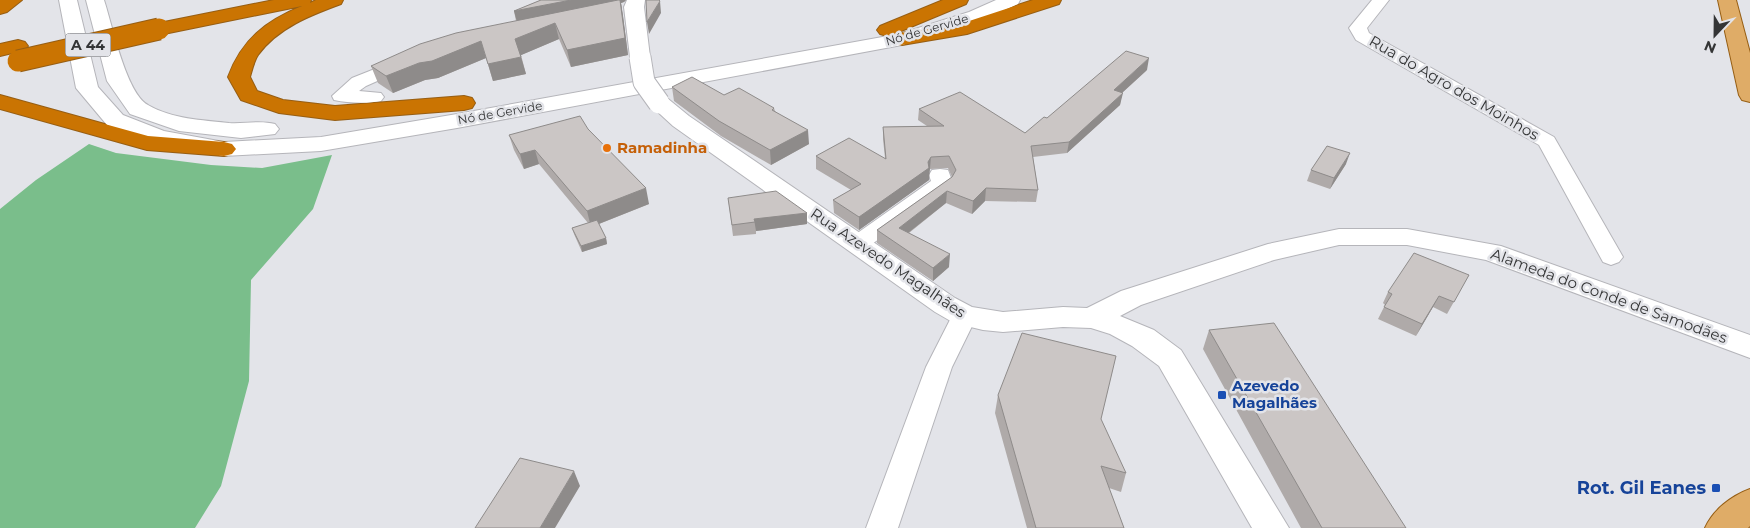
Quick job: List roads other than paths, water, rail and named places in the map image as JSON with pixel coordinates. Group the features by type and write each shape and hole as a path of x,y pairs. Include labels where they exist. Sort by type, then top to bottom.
{"highway":[{"path":"0,8 13,0"},
{"name":"A 44","path":"159,23 237,0"},
{"name":"A 44","path":"9,55 159,23 302,0"},
{"path":"334,0 302,12 272,29 249,52 239,76 249,95 279,106 335,113 464,102"},
{"path":"895,34 960,0"},
{"path":"895,34 960,30 1052,0"},
{"path":"0,102 147,143 224,150"}],"main road":[{"name":"Nó de Gervide","path":"68,0 87,88 115,120 158,137 224,150 321,144 467,120 895,34 976,16 1011,0"},
{"name":"Nó de Gervide","path":"95,0 118,81 138,110 179,124 241,131 329,126 464,102 895,34 982,0"},
{"path":"1727,0 1750,94"},
{"name":"Rua Azevedo Magalhães","path":"629,6 644,82 659,104 670,114 857,244 964,316 1003,322 1063,317 1091,318 1120,326 1170,358 1271,528"},
{"name":"Alameda do Conde de Samodães","path":"1091,318 1131,298 1268,252 1339,237 1407,237 1491,252 1750,347"},
{"path":"1723,528 1750,504"}],"street":[{"name":"Rua do Agro dos Moinhos","path":"1381,0 1358,28 1362,36 1547,141 1612,257"},
{"path":"374,97 340,96 359,82 424,55"},
{"path":"857,244 942,182 940,175"},
{"path":"882,528 939,367 964,316"}],"place":[{"name":"Ramadinha","path":"607,148"},
{"name":"Azevedo Magalhães","path":"1222,395"},
{"name":"Rot. Gil Eanes","path":"1716,488"}]}
